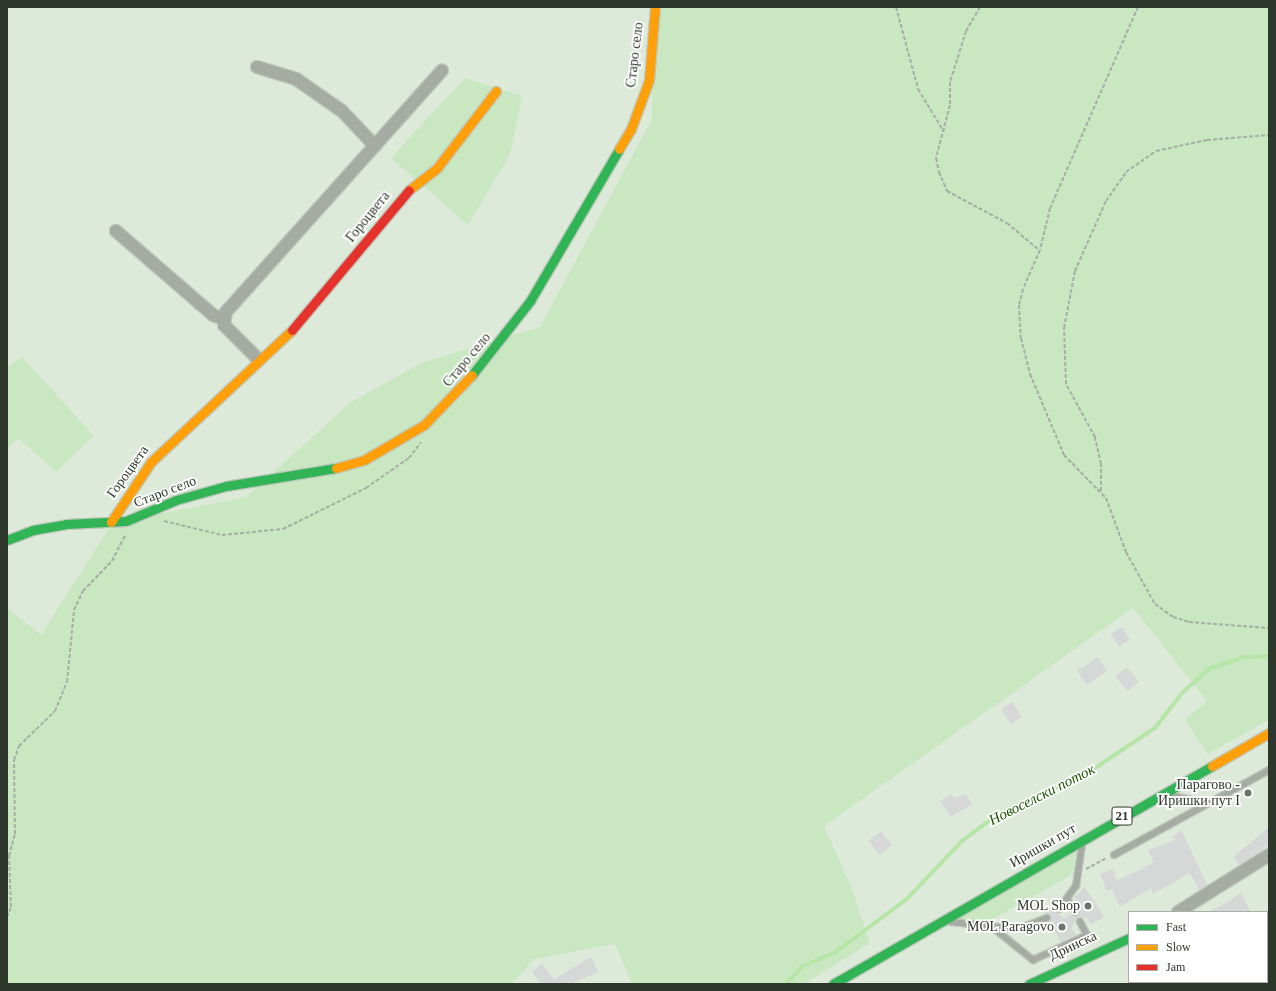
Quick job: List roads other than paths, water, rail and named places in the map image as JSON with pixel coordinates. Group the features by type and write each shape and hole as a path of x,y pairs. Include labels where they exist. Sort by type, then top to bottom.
{"street":[{"name":"Старо село","path":"7,540 46,528 126,521 202,492 322,472 364,460 424,425 490,358 530,301 632,129 649,80 655,7"},
{"path":"257,67 296,80 342,111 375,146"},
{"path":"259,360 224,324 226,312 442,70"},
{"name":"Гороцвета","path":"111,522 151,462 291,331 412,186 437,168 496,91"},
{"path":"116,231 213,315 224,319"},
{"name":"Иришки пут","path":"833,984 1083,839 1268,735"},
{"path":"1180,911 1269,855"},
{"name":"Дринска","path":"1029,984 1128,938"}],"lane":[{"path":"1114,855 1269,770"},
{"path":"1162,794 1208,803"},
{"path":"1059,909 1068,900 1080,872 1083,839"},
{"path":"1068,900 1075,912"},
{"path":"942,920 1018,929 1047,918"},
{"path":"992,926 1034,960 1087,935 1080,922"}],"waterway":[{"name":"Новоселски поток","path":"786,984 803,966 836,952 907,899 962,841 997,815 1088,773 1155,728 1183,692 1211,668 1245,657 1269,656"}],"place":[{"name":"Парагово - Иришки пут I","path":"1248,793"},
{"name":"MOL Shop","path":"1088,906"},
{"name":"MOL Paragovo","path":"1062,927"}]}
